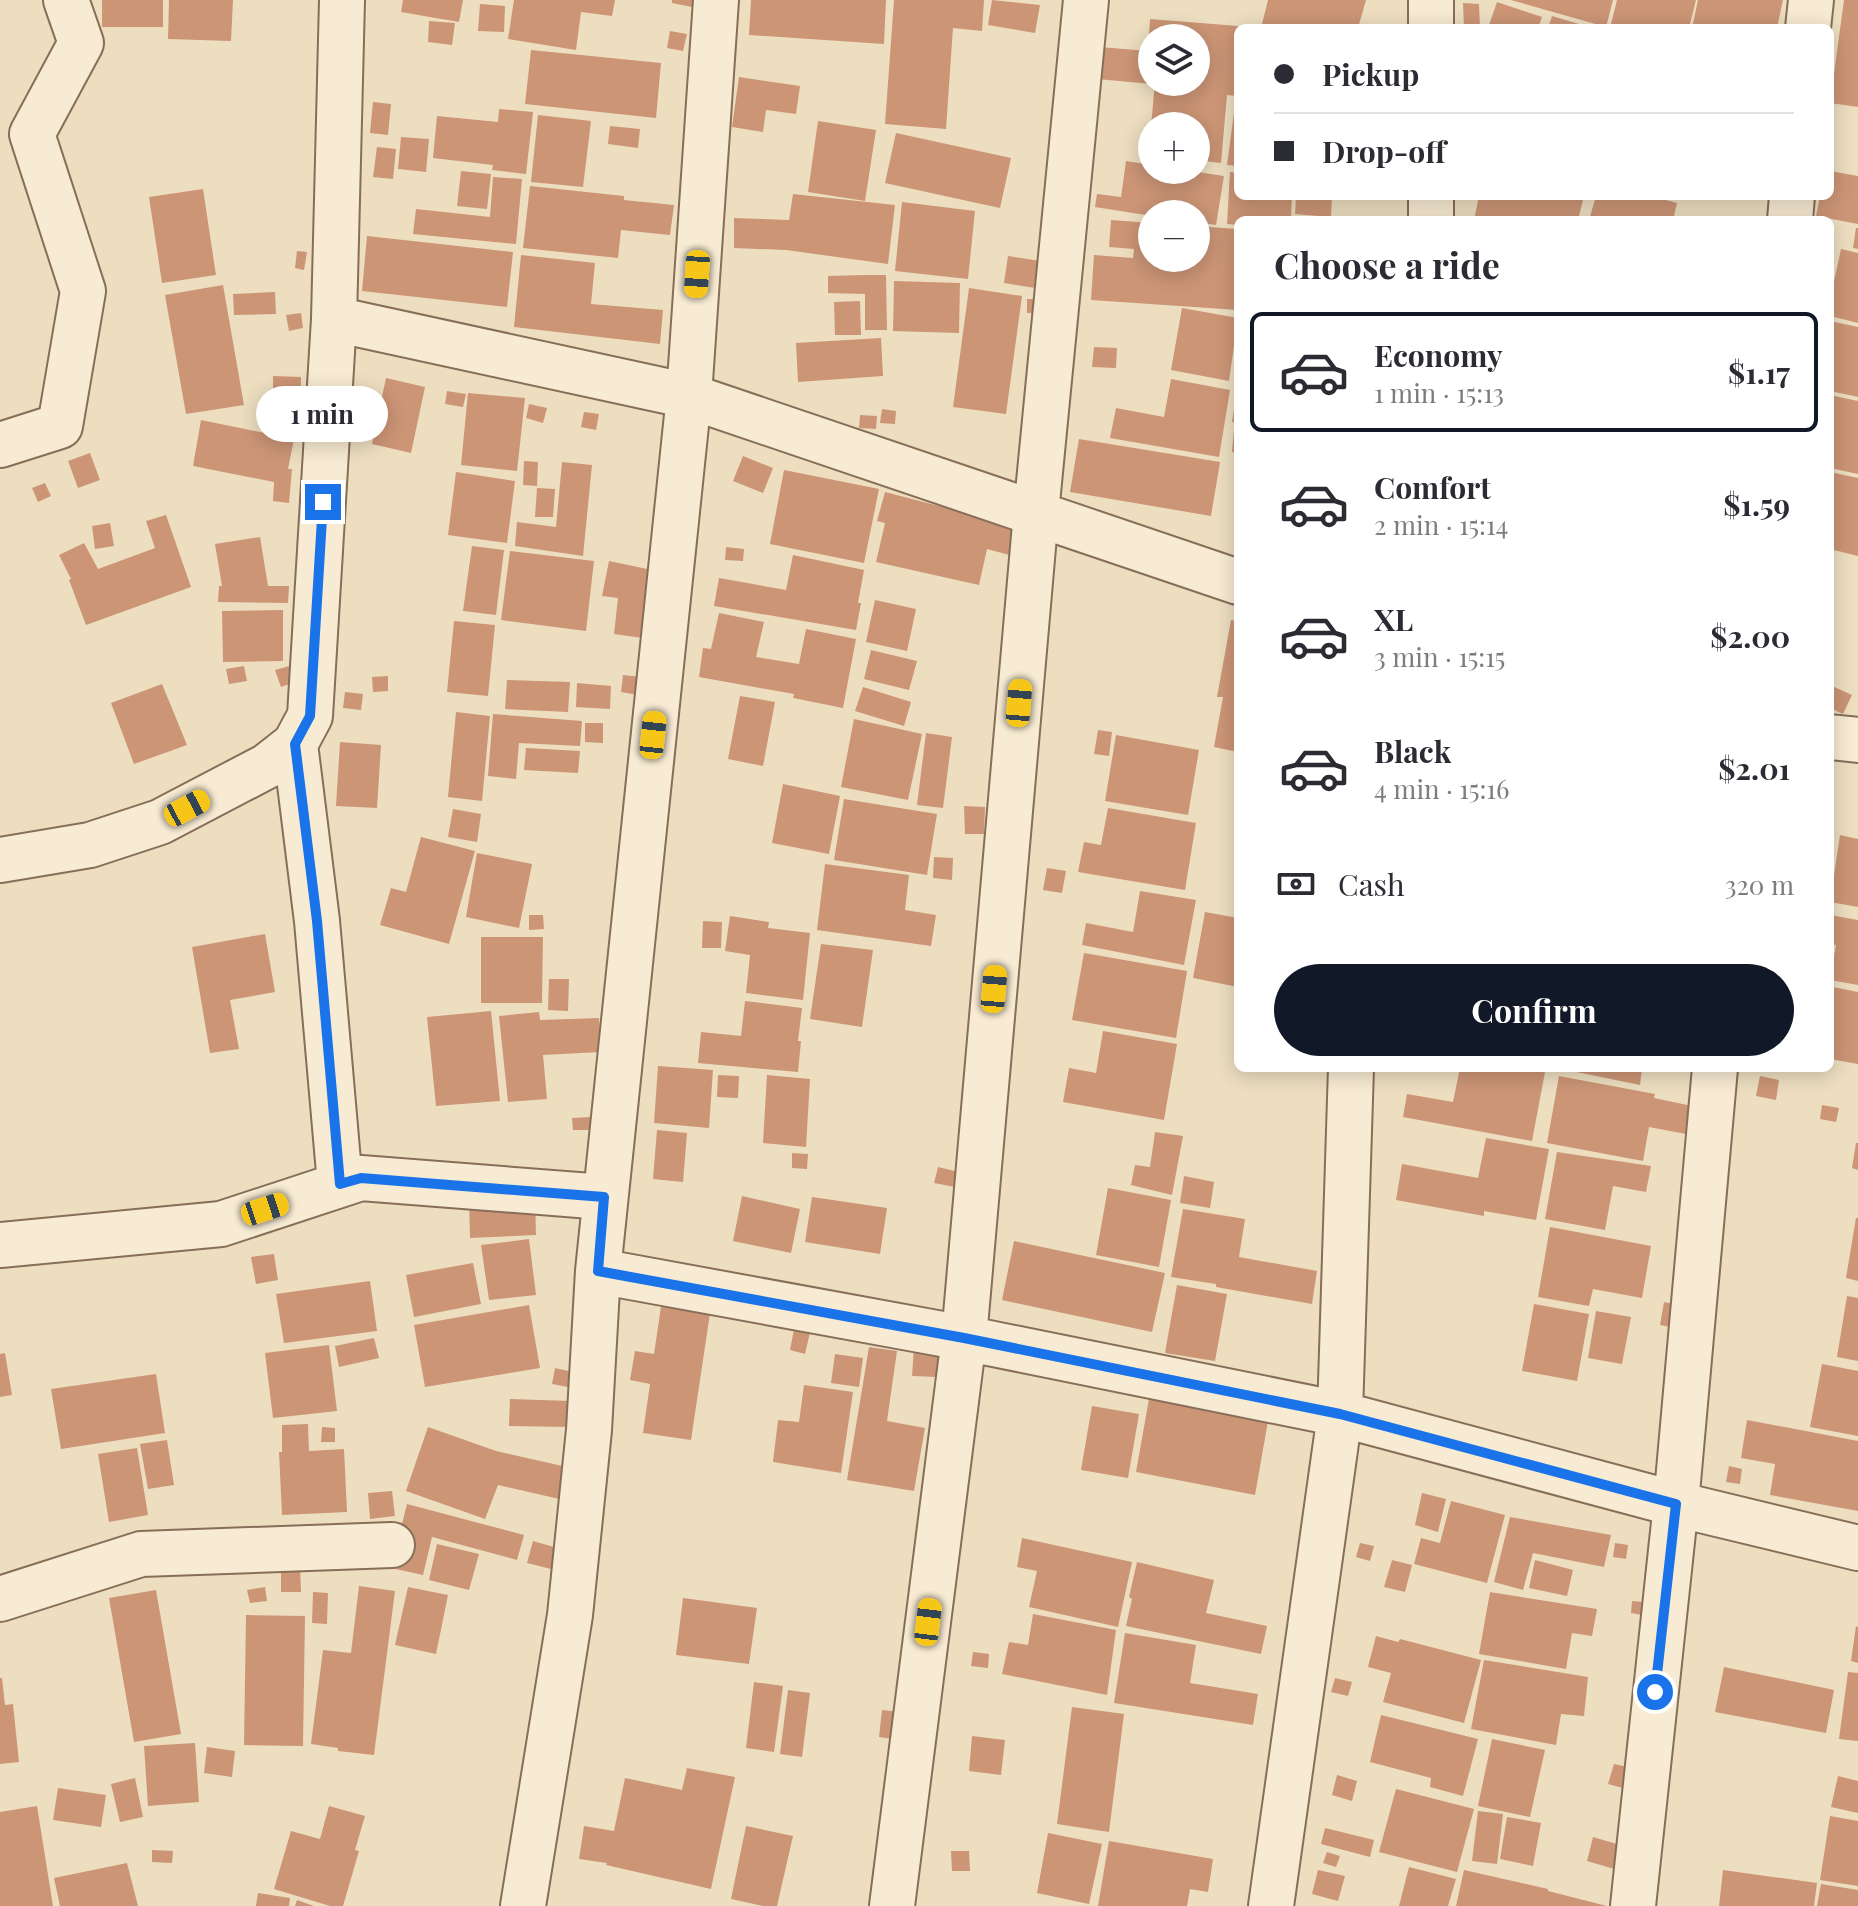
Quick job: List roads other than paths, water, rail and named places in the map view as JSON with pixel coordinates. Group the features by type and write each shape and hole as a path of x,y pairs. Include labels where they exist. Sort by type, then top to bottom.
{"street":[{"path":"0,445 60,426 83,291 32,134 81,43 66,0"},
{"path":"0,860 90,845 160,822 267,766 295,744 310,716 334,319 342,0"},
{"path":"523,1906 570,1615 589,1430 604,1197 689,396 716,0"},
{"path":"892,1906 964,1338 1036,513 1086,0"},
{"path":"1431,0 1431,24"},
{"path":"1808,24 1811,0"},
{"path":"334,319 689,396 1234,581"},
{"path":"1834,737 1858,740"},
{"path":"295,744 317,921 340,1184"},
{"path":"1271,1906 1340,1414 1351,1072"},
{"path":"1633,1906 1676,1504 1715,1072"},
{"path":"0,1245 221,1224 361,1178 604,1197"},
{"path":"598,1271 964,1338 1340,1414 1676,1504 1858,1548"},
{"path":"0,1599 141,1554 392,1545"}]}
